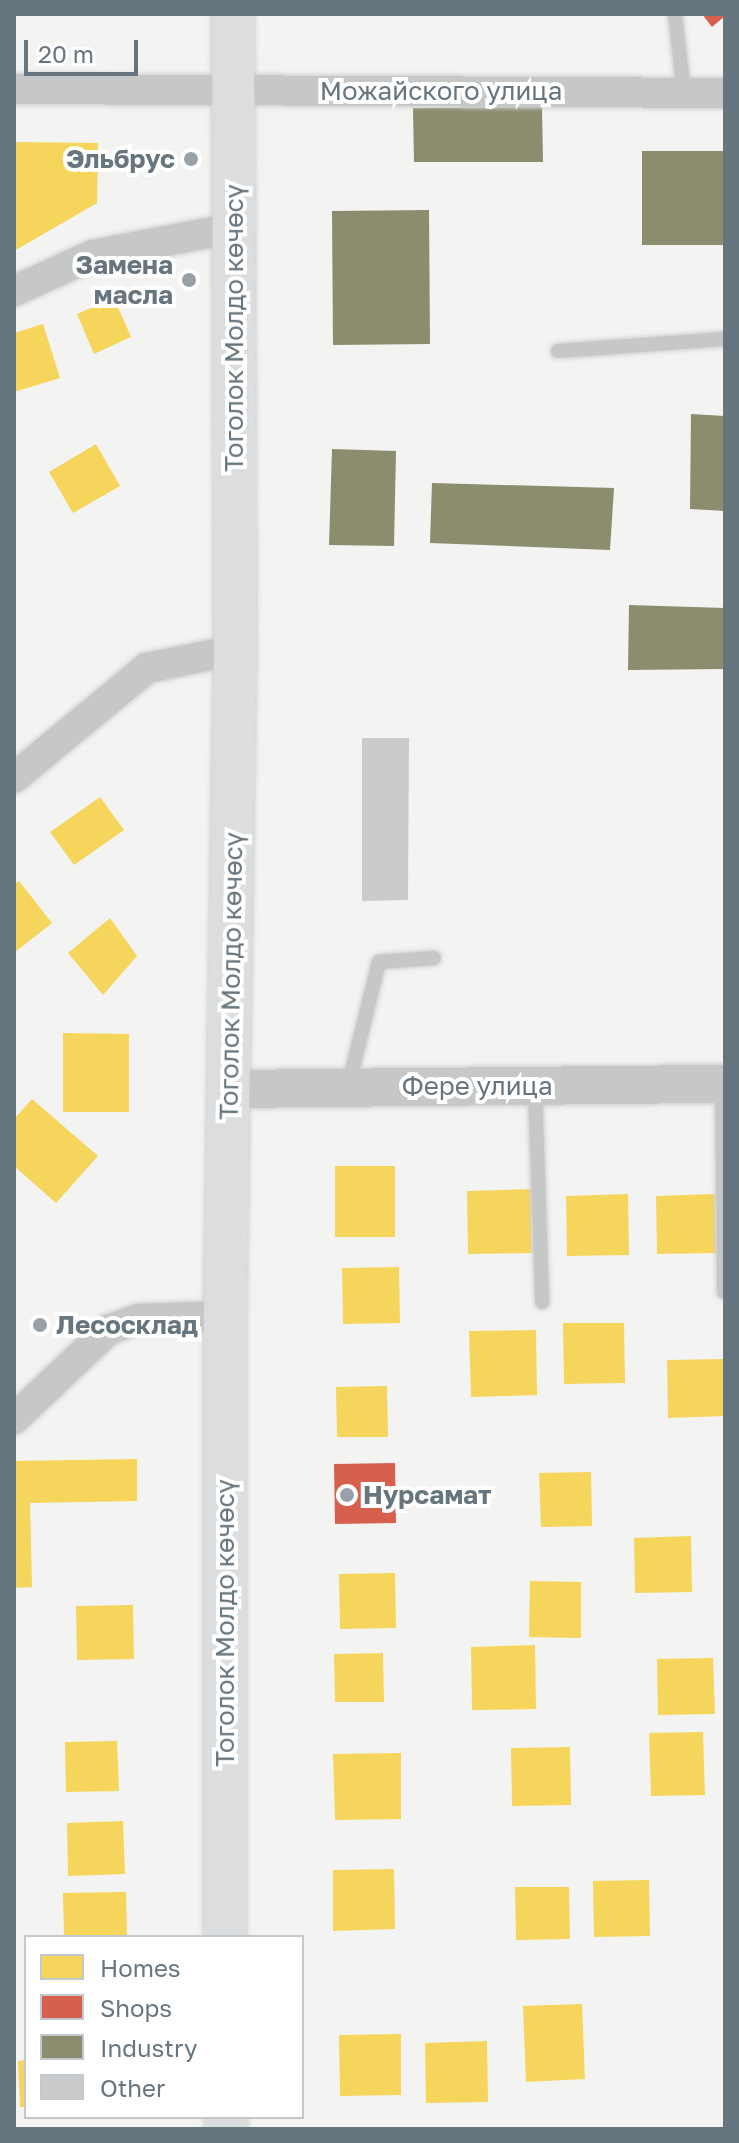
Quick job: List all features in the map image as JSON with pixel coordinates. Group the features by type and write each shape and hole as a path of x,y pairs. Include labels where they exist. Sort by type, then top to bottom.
{"main road":[{"name":"Тоголок Молдо көчөсү","path":"225,1935 225,1316 235,650 233,14"}],"street":[{"name":"Можайского улица","path":"14,89 725,93"},
{"path":"14,291 93,255 233,228"},
{"path":"14,778 147,668 235,650"},
{"name":"Фере улица","path":"229,1089 724,1084"},
{"path":"14,1419 108,1330 138,1319 225,1316"}],"lane":[{"path":"675,14 684,93"},
{"path":"558,351 725,339"},
{"path":"348,1087 379,962 434,958"},
{"path":"724,1084 724,1292"},
{"path":"535,1086 542,1302"}],"building: Homes":[{"path":"14,142 98,143 97,203 14,251"},
{"path":"114,298 131,337 94,354 77,314"},
{"path":"43,324 60,378 14,392 14,333"},
{"path":"96,444 120,486 73,513 49,472"},
{"path":"100,797 124,830 74,865 50,832"},
{"path":"19,881 52,923 14,953 14,884"},
{"path":"110,918 137,956 103,995 68,953"},
{"path":"63,1033 129,1034 129,1112 63,1112"},
{"path":"32,1099 98,1156 56,1203 14,1166 14,1119"},
{"path":"335,1166 395,1166 395,1237 335,1237"},
{"path":"531,1189 532,1253 468,1254 467,1191"},
{"path":"628,1194 629,1255 567,1256 566,1196"},
{"path":"715,1194 716,1253 657,1254 656,1196"},
{"path":"399,1267 400,1323 343,1324 342,1268"},
{"path":"563,1323 624,1323 625,1383 564,1384"},
{"path":"536,1330 537,1395 471,1397 469,1331"},
{"path":"725,1359 725,1416 668,1418 667,1360"},
{"path":"387,1386 388,1437 337,1437 336,1387"},
{"path":"137,1459 137,1501 30,1503 32,1587 14,1588 14,1461"},
{"path":"591,1472 592,1526 541,1527 539,1473"},
{"path":"691,1536 692,1592 635,1593 634,1538"},
{"path":"395,1573 396,1628 340,1629 339,1574"},
{"path":"530,1581 581,1582 581,1638 529,1637"},
{"path":"133,1605 134,1659 77,1660 76,1606"},
{"path":"535,1645 536,1709 472,1710 471,1647"},
{"path":"383,1653 384,1702 335,1702 334,1654"},
{"path":"713,1658 715,1714 658,1715 657,1659"},
{"path":"703,1732 705,1795 651,1796 649,1733"},
{"path":"117,1741 119,1791 66,1792 65,1742"},
{"path":"570,1747 571,1805 512,1806 511,1748"},
{"path":"401,1753 401,1819 335,1820 333,1754"},
{"path":"123,1821 125,1874 68,1876 67,1823"},
{"path":"394,1869 395,1929 333,1931 333,1870"},
{"path":"649,1880 650,1936 594,1937 593,1881"},
{"path":"515,1887 569,1887 570,1939 516,1940"},
{"path":"126,1892 127,1935 64,1935 63,1893"},
{"path":"582,2004 585,2079 526,2082 523,2006"},
{"path":"401,2034 401,2095 340,2096 339,2035"},
{"path":"487,2041 488,2102 426,2103 425,2043"},
{"path":"24,2060 24,2107 20,2107 18,2061"}],"building: Shops":[{"path":"702,14 725,14 725,16 712,27"},
{"path":"395,1463 396,1523 335,1524 334,1464"}],"building: Industry":[{"path":"542,107 543,162 414,162 413,108"},
{"path":"642,151 725,151 725,245 642,245"},
{"path":"429,210 430,344 333,345 332,211"},
{"path":"691,414 725,416 725,511 690,509"},
{"path":"332,449 396,451 394,546 329,545"},
{"path":"432,483 614,488 610,550 430,543"},
{"path":"629,605 725,608 725,669 628,670"}],"building: Other":[{"path":"362,738 409,738 408,900 362,901"}],"place":[{"name":"Эльбрус","path":"191,159"},
{"name":"Замена масла","path":"189,280"},
{"name":"Лесосклад","path":"40,1325"},
{"name":"Нурсамат","path":"347,1495"}]}
